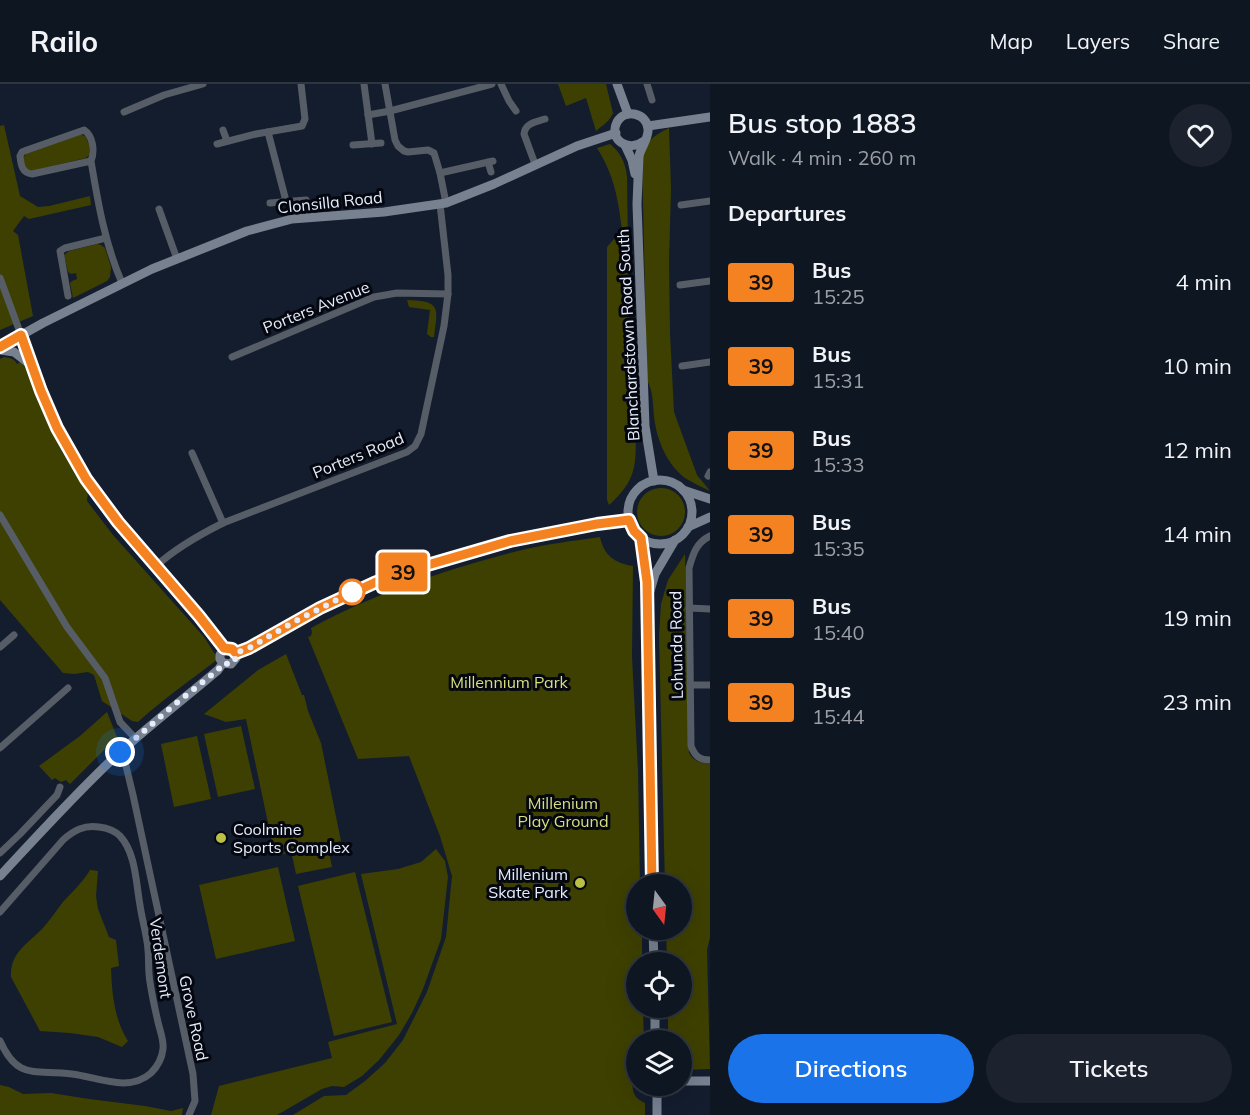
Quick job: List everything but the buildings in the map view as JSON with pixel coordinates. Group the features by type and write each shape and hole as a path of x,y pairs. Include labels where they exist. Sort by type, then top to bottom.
{"main road":[{"path":"617,84 628,114"},
{"path":"628,114 638,114 643,117 648,126 644,141 635,146 625,145 616,134 616,123 628,114"},
{"path":"648,126 710,117"},
{"name":"Clonsilla Road","path":"0,349 21,335 122,283 247,231 292,219 384,212 443,203 494,184 580,144 616,134"},
{"name":"Blanchardstown Road South","path":"644,141 639,156 637,187 645,426 654,481"},
{"name":"Blanchardstown Road South","path":"625,145 632,160 637,187"},
{"path":"21,335 57,428 77,464 110,511 224,648 232,649 236,653"},
{"path":"0,349 14,352 33,367"},
{"path":"664,480 674,483 689,498 692,508 692,517 683,534 666,543 657,544 641,538 634,531 629,520 629,505 632,497 638,489 654,481 664,480"},
{"path":"683,490 710,499"},
{"path":"688,527 710,517"},
{"path":"236,653 320,608 400,573 510,541 629,520"},
{"path":"641,538 647,578 652,874"},
{"path":"647,599 655,574 675,540"},
{"path":"224,648 220,655 223,663 231,664 236,658 236,653"},
{"path":"0,876 68,802 120,752 223,663"},
{"path":"692,1082 710,1081"},
{"path":"657,1096 657,1115"}],"street":[{"path":"124,112 164,95 203,84"},
{"path":"217,144 268,132 299,128 304,124 305,119 301,84"},
{"path":"364,84 372,144"},
{"path":"385,84 390,111"},
{"path":"368,115 492,84"},
{"path":"501,84 508,101 516,111"},
{"path":"647,84 652,100"},
{"name":"Porters Road","path":"156,566 200,534 223,523 406,452 415,446 421,434 435,372 448,294 443,203 440,173 432,150 408,152 398,146 390,111"},
{"path":"535,164 524,130 530,124 545,119"},
{"path":"91,160 32,174 26,173 23,169 20,156 22,152 84,130 88,134 93,148 91,160 106,238 122,283"},
{"path":"223,130 227,141"},
{"path":"268,132 286,201"},
{"path":"354,146 381,143"},
{"path":"440,173 490,162 491,172"},
{"path":"270,203 306,200"},
{"path":"681,205 710,201"},
{"path":"159,209 177,259"},
{"path":"68,296 60,251 106,238"},
{"path":"0,278 21,335"},
{"path":"681,285 710,281"},
{"name":"Porters Avenue","path":"232,357 374,297 403,292 448,294"},
{"path":"682,366 710,362"},
{"path":"192,453 223,523"},
{"path":"0,515 67,627 105,678 120,722 136,739"},
{"name":"Lohunda Road","path":"710,536 700,541 693,553 689,568 691,746 694,754 700,760 710,760"},
{"path":"689,608 710,609"},
{"path":"0,647 14,635"},
{"path":"690,685 710,685"},
{"path":"0,748 68,688"},
{"name":"Grove Road","path":"120,752 126,766 139,820 193,1074 195,1101 189,1115"},
{"path":"0,853 57,795 60,787"},
{"name":"Verdemont","path":"0,912 71,833 87,826 110,829 117,833 127,847 136,873 148,949 150,982 163,1047 159,1063 151,1073 141,1080 122,1083 70,1074 26,1070 12,1062 0,1041"}],"green space":[{"path":"558,84 606,84 612,116 596,131 586,98 566,106"},
{"path":"4,125 20,196 38,207 90,196 91,205 29,219 24,216 13,231 18,235 33,316 0,330 0,126"},
{"path":"669,128 670,333 674,412 697,475 710,491 685,478 668,458 657,434 652,393 647,380 642,158 651,139"},
{"path":"81,134 86,137 89,145 89,155 86,158 31,171 26,168 23,158 27,153"},
{"path":"610,144 622,158 627,176 631,386 636,447 634,467 628,483 609,505 607,500 607,247 622,230 614,187 608,168 597,148"},
{"path":"97,244 105,248 111,267 110,277 107,281 73,298 70,283 77,279 76,273 68,272 64,255 69,251"},
{"path":"407,300 426,302 435,308 434,337 427,334 430,310 409,307"},
{"path":"4,357 13,359 17,364 22,361 62,452 88,492 87,501 113,535 204,637 218,659 138,722 132,721 102,701 94,675 88,672 63,673 0,600 0,359"},
{"path":"656,488 666,488 681,498 685,512 684,521 675,532 666,536 656,536 641,526 637,517 637,507 647,492"},
{"name":"Millennium Park","path":"600,537 604,549 611,558 633,566 632,657 638,771 640,874 626,874 626,940 642,940 642,952 626,952 626,1018 643,1018 644,1030 626,1030 626,1096 636,1096 645,1103 645,1115 293,1115 324,1096 346,1095 385,1063 403,1040 427,992 446,937 452,876 440,836 409,756 358,759 308,637 311,636 311,628 412,583 491,558 559,543"},
{"path":"685,554 689,753 698,761 710,764 710,937 707,950 710,1069 692,1070 692,1030 668,1030 668,1018 692,1018 692,952 667,952 666,940 692,940 692,874 665,874 659,636 661,604 668,580"},
{"path":"286,654 321,743 341,841 275,856 246,719 226,722 204,714 258,670"},
{"path":"107,712 117,737 70,784 66,780 61,782 55,778 52,780 39,766 80,736"},
{"path":"241,726 255,789 218,797 204,734"},
{"path":"197,736 211,799 174,807 161,744"},
{"path":"328,847 332,867 296,874 292,855"},
{"path":"436,849 445,861 448,877 441,939 412,1013 399,1035 379,1060 362,1076 344,1087 332,1086 322,1089 277,1115 211,1115 219,1086 332,1058 328,1042 397,1024 361,874 398,869 421,862"},
{"path":"278,867 295,941 216,959 199,885"},
{"path":"90,870 98,871 96,896 98,909 109,937 116,940 119,966 111,968 111,977 117,1015 128,1041 122,1047 98,1037 40,1031 11,977 11,968 17,955 43,928"},
{"path":"355,872 392,1022 334,1036 298,886"},
{"path":"0,1085 23,1094 51,1093 171,1111 183,1108 182,1115 0,1115"}],"bus line":[{"name":"39","path":"0,347 21,335 57,428 86,479 118,522 199,616 220,644 236,653 320,608 400,573 510,541 629,520 634,531 641,538 647,582 652,874"}],"place":[{"name":"Coolmine Sports Complex","path":"221,838"},
{"name":"Millenium Skate Park","path":"580,883"}],"route":[{"path":"120,752 218,670 223,663 231,664 235,661 236,653 352,592"}],"park label":[{"name":"Millenium Play Ground","path":"563,812"}]}
